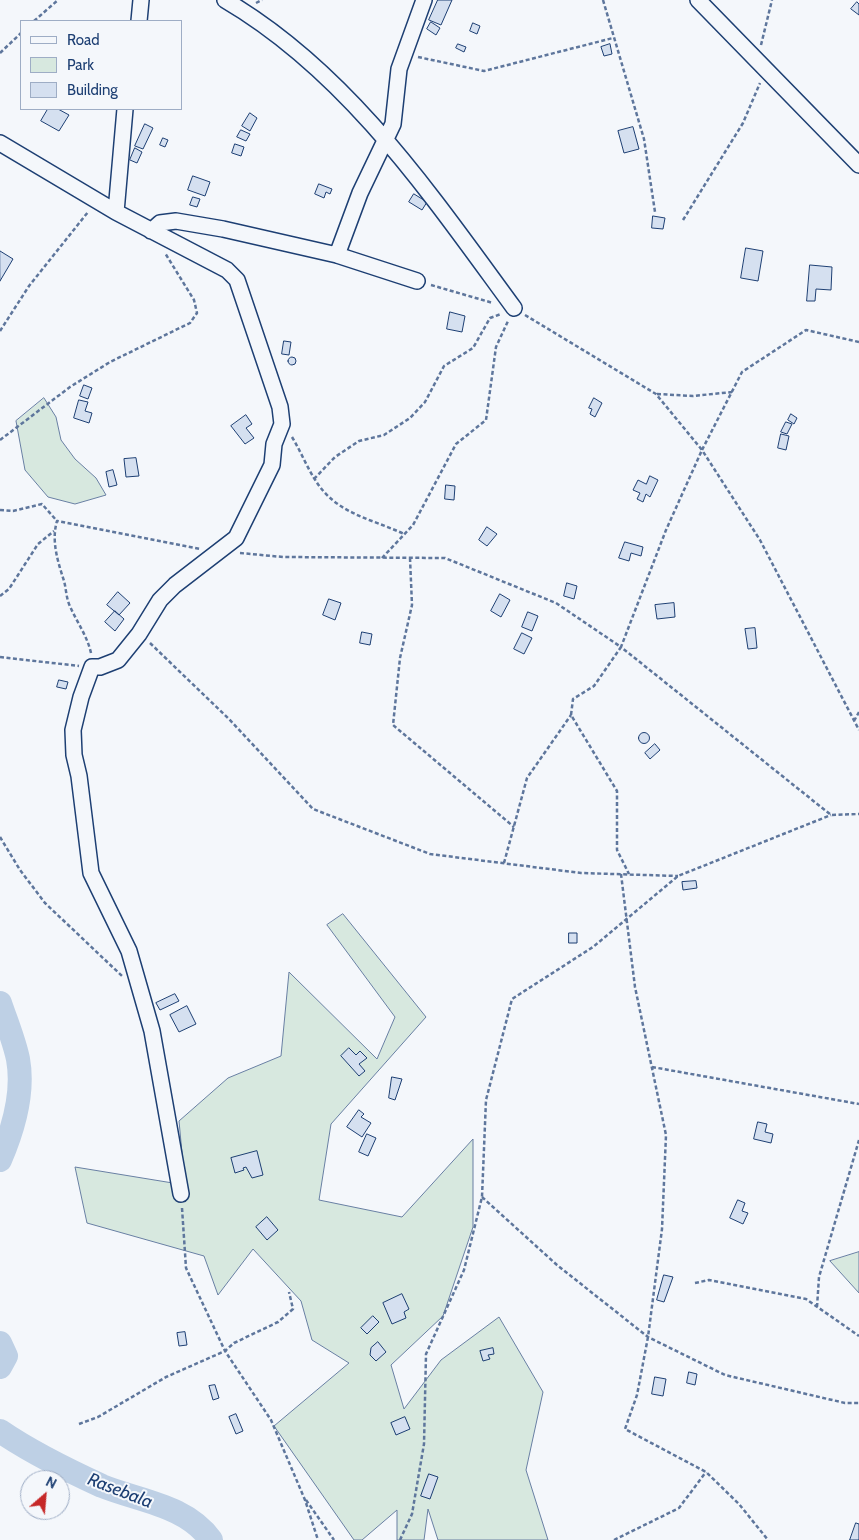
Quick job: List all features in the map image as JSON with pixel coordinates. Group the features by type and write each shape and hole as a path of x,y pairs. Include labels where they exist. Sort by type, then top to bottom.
{"street":[{"path":"139,20 141,0"},
{"path":"225,0 296,51 386,141 452,224 514,308"},
{"path":"337,255 376,157 386,141 393,124 395,85 424,0"},
{"path":"698,0 859,165"},
{"path":"116,212 125,110"},
{"path":"0,143 96,201 213,262 237,280 280,407 282,424 274,444 272,464 236,538 220,552 191,572 165,595 139,634 118,660 100,667 92,667 81,697 73,730 74,755 79,776 91,873 129,952 152,1031 181,1194"},
{"path":"151,231 160,223 176,221 337,255 417,281"}],"path":[{"path":"35,20 58,0"},
{"path":"603,0 644,139 655,212"},
{"path":"683,220 743,123 761,65 772,0"},
{"path":"0,53 20,34"},
{"path":"404,54 484,72 613,38"},
{"path":"0,330 28,286 96,201"},
{"path":"0,440 70,387 110,362 190,323 197,313 194,300 151,231"},
{"path":"417,281 514,308 656,394 702,450 760,540 859,730"},
{"path":"314,479 335,458 359,441 384,436 410,418 425,402 444,366 473,348 490,318 514,308"},
{"path":"382,558 412,525 456,444 486,420 496,347 514,308"},
{"path":"504,863 527,778 571,715 573,699 594,686 621,647 666,530 702,450 742,372 806,330 859,342"},
{"path":"656,394 693,396 732,392"},
{"path":"282,424 296,444 314,479 327,496 349,513 404,534"},
{"path":"0,510 13,511 42,504 57,521 220,552 283,557 445,558 556,603 621,647 831,815"},
{"path":"0,657 92,667 93,662 88,641 68,602 64,581 58,568 54,531 57,521"},
{"path":"0,596 9,589 38,544 54,531"},
{"path":"410,558 412,605 400,658 392,725 514,828"},
{"path":"139,634 229,719 313,809 430,854 581,873 678,876"},
{"path":"854,721 859,712"},
{"path":"571,715 617,791 617,850 629,874"},
{"path":"400,1540 412,1514 424,1444 426,1354 464,1270 482,1196 486,1100 512,999 593,946 678,876 831,815 859,814"},
{"path":"0,837 20,870 45,903 141,993"},
{"path":"621,874 635,987 666,1135 662,1229 648,1337 637,1395 625,1428 706,1472 739,1504 768,1540"},
{"path":"652,1067 859,1104"},
{"path":"817,1306 819,1277 859,1140"},
{"path":"181,1194 186,1268 225,1351 271,1420 302,1495 318,1540"},
{"path":"482,1196 557,1266 648,1337 725,1375 845,1403 859,1402"},
{"path":"695,1283 709,1280 749,1286 806,1299 859,1336"},
{"path":"79,1424 98,1417 166,1377 225,1351 234,1342 278,1322 293,1309 288,1292"},
{"path":"614,1540 679,1508 706,1472"},
{"path":"302,1495 334,1540"}],"green space":[{"path":"44,398 56,417 61,440 75,459 96,478 106,495 75,504 48,497 25,470 16,421"},
{"path":"343,914 426,1017 331,1124 319,1200 402,1217 473,1139 473,1227 443,1316 391,1365 404,1409 441,1360 499,1317 543,1392 526,1470 548,1540 438,1540 428,1509 424,1540 397,1540 397,1510 362,1540 354,1540 274,1426 349,1363 312,1340 301,1301 253,1249 218,1295 204,1256 87,1223 75,1167 185,1185 179,1121 228,1078 281,1056 289,972 377,1059 395,1017 327,925"},
{"path":"859,1252 859,1293 830,1261"}],"building":[{"path":"438,0 452,0 441,25 429,20"},
{"path":"857,2 859,4 859,15 851,9"},
{"path":"431,22 440,28 436,35 427,29"},
{"path":"473,23 480,26 477,34 470,31"},
{"path":"458,44 466,47 464,52 456,48"},
{"path":"610,44 612,54 604,56 601,47"},
{"path":"47,110 60,110 69,115 59,131 41,121"},
{"path":"250,113 257,118 250,131 242,126"},
{"path":"145,124 153,128 143,149 135,146"},
{"path":"633,127 639,149 624,153 618,131"},
{"path":"241,130 250,134 246,141 237,137"},
{"path":"163,138 168,140 165,147 160,145"},
{"path":"235,144 244,147 241,156 232,153"},
{"path":"135,148 142,152 137,163 130,160"},
{"path":"193,176 210,182 205,196 188,190"},
{"path":"319,184 332,189 330,194 326,192 324,198 315,194"},
{"path":"414,194 427,202 422,210 409,202"},
{"path":"193,197 200,199 197,207 190,205"},
{"path":"653,216 665,218 663,229 652,228"},
{"path":"746,248 763,251 758,281 741,278"},
{"path":"0,251 13,259 0,281"},
{"path":"810,265 832,267 831,290 816,289 815,301 807,301"},
{"path":"450,312 465,316 462,332 447,329"},
{"path":"284,341 291,342 289,355 282,354"},
{"path":"292,357 296,361 292,365 288,361"},
{"path":"84,385 92,388 88,399 80,396"},
{"path":"594,398 602,403 595,417 590,414 592,409 589,408"},
{"path":"79,400 88,402 85,411 92,413 89,423 74,418"},
{"path":"791,414 797,418 794,424 788,420"},
{"path":"246,415 252,424 246,428 254,438 245,444 231,426"},
{"path":"786,422 792,424 787,434 781,432"},
{"path":"781,434 789,436 786,450 778,448"},
{"path":"136,458 139,476 126,477 124,459"},
{"path":"113,470 117,485 109,487 106,472"},
{"path":"650,476 658,480 650,497 646,494 643,502 637,499 640,493 633,490 638,480 646,484"},
{"path":"446,485 455,486 454,500 445,499"},
{"path":"487,527 497,534 487,546 479,540"},
{"path":"625,542 643,547 641,556 631,553 629,561 619,558"},
{"path":"567,583 577,586 574,599 564,596"},
{"path":"118,592 130,603 119,615 107,605"},
{"path":"500,594 510,600 501,617 491,611"},
{"path":"329,599 341,603 335,620 323,615"},
{"path":"674,603 675,617 657,619 655,605"},
{"path":"115,611 124,619 115,631 105,622"},
{"path":"528,612 538,616 532,631 522,627"},
{"path":"755,628 757,648 748,649 745,629"},
{"path":"362,632 372,634 370,645 360,643"},
{"path":"522,633 532,638 524,654 514,649"},
{"path":"59,680 68,682 66,689 57,687"},
{"path":"642,733 646,733 649,738 648,742 642,743 639,740 639,736"},
{"path":"655,744 660,750 650,759 645,753"},
{"path":"696,881 697,888 683,890 682,882"},
{"path":"569,933 577,933 577,943 569,943"},
{"path":"175,994 179,1001 160,1010 156,1003"},
{"path":"187,1006 196,1024 179,1032 170,1015"},
{"path":"349,1048 356,1055 360,1051 367,1058 359,1064 365,1071 359,1076 341,1056"},
{"path":"392,1077 402,1079 395,1100 389,1098"},
{"path":"359,1110 364,1114 361,1117 371,1123 362,1137 347,1127"},
{"path":"758,1122 767,1124 765,1132 773,1134 771,1143 754,1139"},
{"path":"367,1134 376,1138 368,1156 359,1152"},
{"path":"257,1151 263,1175 252,1178 246,1167 243,1168 244,1170 235,1173 231,1158"},
{"path":"738,1200 745,1203 742,1211 748,1213 743,1224 730,1218"},
{"path":"267,1217 278,1230 267,1240 256,1227"},
{"path":"664,1275 673,1277 664,1302 657,1300"},
{"path":"402,1294 409,1309 404,1312 406,1318 392,1324 383,1303"},
{"path":"373,1316 379,1322 367,1334 361,1328"},
{"path":"185,1332 187,1345 179,1346 177,1333"},
{"path":"378,1342 386,1352 376,1361 370,1355 371,1348"},
{"path":"493,1348 494,1354 488,1355 490,1359 483,1361 480,1351"},
{"path":"689,1372 697,1374 695,1385 687,1383"},
{"path":"655,1377 666,1379 663,1396 652,1394"},
{"path":"215,1385 219,1398 213,1400 209,1386"},
{"path":"236,1414 243,1431 236,1434 229,1417"},
{"path":"405,1417 410,1429 396,1435 391,1423"},
{"path":"429,1474 438,1477 430,1499 421,1496"},
{"path":"856,1523 859,1524 859,1540 850,1540"}],"waterway":[{"name":"Rasebala","path":"0,1003 18,1059 20,1084 13,1124 0,1160"},
{"name":"Rasebala","path":"0,1343 6,1356 0,1367"},
{"name":"Rasebala","path":"0,1431 50,1461 102,1486 175,1511 201,1528 211,1540"}]}
